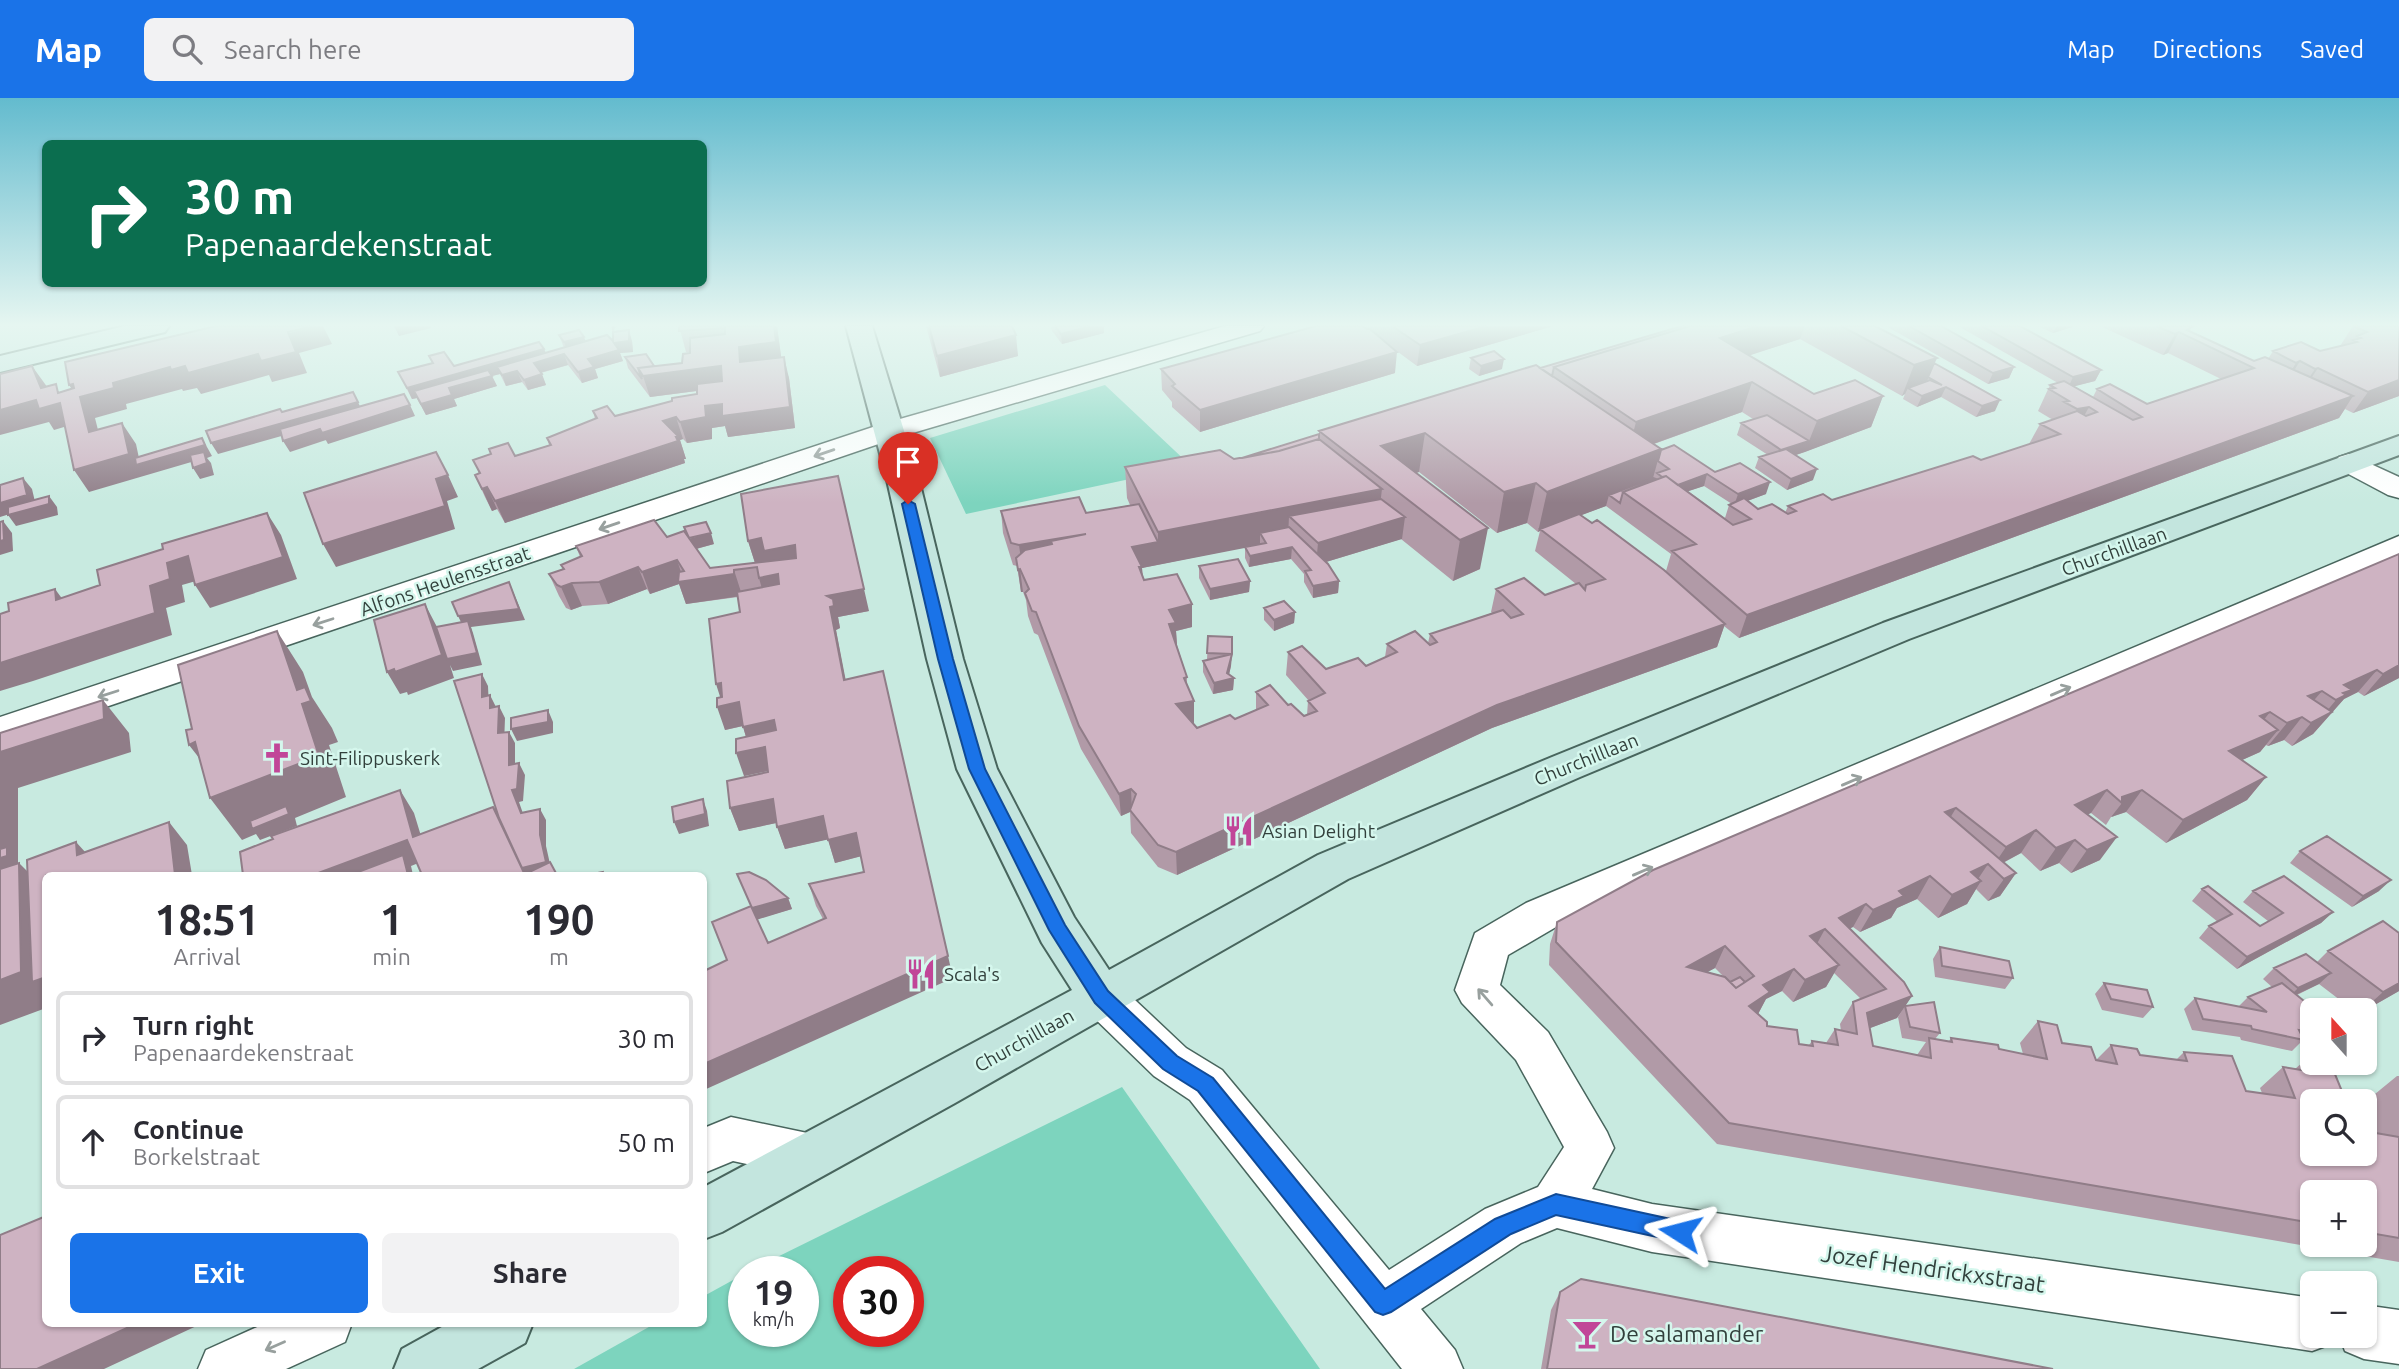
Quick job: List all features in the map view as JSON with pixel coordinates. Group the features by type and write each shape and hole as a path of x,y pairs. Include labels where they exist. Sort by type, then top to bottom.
{"street":[{"path":"876,385 904,480 918,552 977,769 1058,930 1102,997 1170,1062 1206,1085 1436,1369"},
{"name":"Alfons Heulensstraat","path":"0,730 889,431 1047,385"},
{"name":"Churchilllaan","path":"707,1212 1102,997 1333,867 1896,631 2399,445"},
{"path":"2349,463 2399,489"},
{"path":"1383,1304 1503,1226 1556,1204 1590,1148 1532,1046 1477,990 1490,945 1541,915 2399,546"},
{"path":"707,1150 731,1139 811,1156"},
{"name":"Jozef Hendrickxstraat","path":"1556,1204 1652,1228 2300,1323"},
{"path":"225,1369 317,1327"},
{"path":"422,1369 498,1327"},
{"path":"2377,1334 2399,1337"}],"green space":[{"path":"1105,385 1191,466 966,514 930,438"},
{"path":"1122,1087 1320,1369 574,1369 649,1327 707,1327 707,1294 728,1283 728,1347 819,1347 819,1256 779,1256"}],"building":[{"path":"0,385 40,385 41,388 56,385 58,393 74,388 73,385 113,385 114,388 80,397 89,432 122,423 129,454 74,470 60,403 39,409 36,400 0,410"},
{"path":"434,385 459,385 449,388 452,395 421,404 414,391"},
{"path":"697,385 787,385 790,407 722,416 722,404 705,406 706,417 680,422 676,417 663,421 679,437 676,437 678,441 495,501 487,487 482,489 475,475 480,473 473,460 491,454 489,449 508,443 515,456 551,445 547,438 597,418 593,411 607,406 615,416 672,401 672,398 697,394"},
{"path":"1173,385 1284,385 1200,410"},
{"path":"1469,385 1566,385 1661,449 1547,492 1536,483 1504,492 1425,433 1381,446 1488,528 1460,540 1319,431"},
{"path":"1581,385 1742,385 1636,422"},
{"path":"1758,385 1799,385 1814,394 1839,385 1864,385 1883,396 1817,421"},
{"path":"1915,385 1974,385 2000,400 1982,406 1946,387 1922,396 1908,388"},
{"path":"2051,385 2072,385 2133,420 2142,417 2097,389 2112,385 2147,404 2203,385 2329,385 2353,396 1747,615 1672,551 1696,544 1623,492 1666,476 1733,525 1751,519 1729,505 1744,498 1758,509 1772,504 1788,514 1796,511 1788,506 1823,494 1832,500 1973,456 1981,460 2060,434 2040,424 2077,411 2086,416 2097,412 2089,407 2077,409 2064,402 2069,401 2049,389 2055,388"},
{"path":"2354,385 2385,385 2368,392"},
{"path":"353,392 358,402 211,443 206,431 280,409 282,412"},
{"path":"404,394 410,405 322,433 320,429 283,441 280,429"},
{"path":"1767,415 1809,441 1781,450 1741,423"},
{"path":"1319,434 1319,439 1242,458"},
{"path":"202,438 205,445 136,465 135,458"},
{"path":"1319,439 1382,489 1158,532 1125,467 1220,450 1234,459 1279,451"},
{"path":"1674,445 1715,472 1740,463 1770,482 1738,494 1707,474 1678,485 1657,473 1669,469 1658,461 1661,450"},
{"path":"1786,449 1817,469 1791,479 1759,457"},
{"path":"204,452 207,463 193,468 190,455"},
{"path":"436,452 448,475 436,479 445,506 323,544 304,493"},
{"path":"838,476 864,589 827,596 833,599 834,606 830,607 844,680 883,671 948,956 707,1063 707,970 727,960 712,922 751,906 768,943 826,918 809,884 864,872 856,833 828,840 823,816 777,827 773,799 730,808 727,781 768,772 765,747 736,753 736,739 776,730 774,720 743,727 739,702 717,707 717,698 722,697 721,683 716,684 709,619 740,612 737,592 779,584 778,574 759,578 757,567 734,570 734,574 678,582 679,572 684,571 677,560 642,572 638,567 599,582 572,583 561,587 549,574 564,569 561,565 582,556 576,546 654,520 667,537 684,531 710,568 796,558 795,545 764,551 761,538 748,541 741,494"},
{"path":"23,478 27,495 0,503 0,485"},
{"path":"1656,479 1623,492 1620,503 1609,495"},
{"path":"49,496 49,504 8,515 8,507"},
{"path":"1079,497 1086,513 1139,504 1158,542 1132,547 1142,567 1139,567 1144,580 1177,574 1192,604 1169,610 1176,623 1169,624 1187,677 1184,678 1194,701 1176,704 1197,728 1230,715 1235,719 1268,705 1256,692 1270,685 1288,705 1291,704 1304,716 1317,711 1308,701 1325,693 1288,652 1302,646 1326,669 1358,658 1366,666 1397,652 1387,644 1415,631 1430,645 1437,642 1430,634 1503,610 1511,618 1523,614 1496,589 1524,578 1545,595 1579,583 1585,590 1586,585 1605,579 1540,529 1579,514 1592,523 1597,520 1664,570 1725,624 1497,705 1176,852 1158,845 1130,810 1136,794 1131,789 1119,794 1079,726 1036,612 1032,611 1025,593 1029,589 1020,569 1018,570 1016,558 1025,550 1052,544 1051,541 1086,534 1019,545 1011,543 1001,511"},
{"path":"1381,499 1405,517 1318,543 1289,516"},
{"path":"267,513 283,557 195,585 188,556 167,563 170,579 150,586 155,613 0,663 0,614 9,611 8,603 55,589 56,600 100,585 97,570 163,549 162,544"},
{"path":"3,521 4,540 0,541 0,522"},
{"path":"706,522 711,533 689,538 684,527"},
{"path":"1289,527 1328,564 1339,581 1313,586 1305,571 1311,570 1292,547 1250,556 1245,547 1266,543 1260,533"},
{"path":"2399,554 2399,665 2383,674 2377,670 2344,685 2352,690 2343,693 2346,695 2336,700 2322,691 2308,696 2332,712 2311,723 2302,717 2287,723 2270,712 2260,716 2278,730 2229,751 2266,777 2183,820 2142,790 2122,797 2122,803 2107,790 2075,805 2117,837 2087,850 2075,840 2056,848 2036,830 2006,847 1956,808 1945,812 2016,873 2004,879 1988,864 1971,872 1981,881 1952,895 1930,876 1899,891 1904,896 1873,910 1866,904 1839,918 1904,982 1912,996 1867,1013 1873,1046 1931,1058 1929,1038 1952,1042 1951,1038 1998,1045 1999,1049 2047,1059 2038,1021 2057,1025 2062,1043 2091,1047 2096,1060 2117,1064 2111,1045 2137,1049 2140,1055 2187,1061 2184,1052 2232,1056 2246,1091 2295,1098 2283,1067 2300,1070 2300,1075 2335,1075 2341,1089 2300,1089 2300,1166 2377,1166 2377,1133 2399,1137 2399,1238 2377,1234 2377,1180 2300,1180 2300,1221 1729,1123 1556,942 1557,922 1653,870","holes":["1825,929 1886,989 1853,1002 1857,1034 1835,1029 1838,1045 1812,1041 1813,1046 1799,1044 1797,1030 1767,1026 1767,1022 1749,1006 1770,992 1763,985 1794,969 1805,980 1839,965 1810,936","1725,946 1754,976 1736,988 1725,977 1687,967"]},
{"path":"1238,559 1250,581 1210,589 1199,566"},
{"path":"509,582 519,609 458,616 452,602"},
{"path":"1284,601 1295,612 1274,620 1264,608"},
{"path":"425,604 442,655 395,672 394,669 387,672 374,620"},
{"path":"468,621 477,653 447,659 436,627"},
{"path":"277,631 297,690 305,687 311,701 302,704 319,756 210,798 195,742 189,745 186,730 192,729 178,665"},
{"path":"1208,636 1232,637 1232,654 1207,653"},
{"path":"1232,654 1227,673 1234,678 1214,683 1203,661"},
{"path":"482,674 482,697 490,695 490,708 499,706 498,733 509,732 509,765 519,763 517,789 512,790 521,813 540,809 540,835 546,862 522,868 499,818 454,681"},
{"path":"103,700 104,719 0,752 0,733"},
{"path":"548,710 548,722 511,729 511,718"},
{"path":"400,790 413,837 493,807 524,872 421,872 407,840 321,872 243,872 240,852 273,839 271,836"},
{"path":"703,799 705,814 674,822 672,807"},
{"path":"286,806 289,814 252,829 250,821"},
{"path":"169,822 175,872 42,872 42,978 32,982 27,860 76,842 77,855"},
{"path":"2327,836 2391,880 2363,896 2300,851"},
{"path":"7,847 7,856 0,858 0,849"},
{"path":"403,855 407,872 358,872"},
{"path":"550,862 555,872 529,872"},
{"path":"19,863 21,972 0,980 0,869"},
{"path":"749,872 766,880 788,898 752,908 737,874"},
{"path":"2284,876 2333,912 2247,957 2209,926 2232,914 2202,889 2208,886 2260,926 2283,913 2253,891"},
{"path":"2383,921 2399,933 2399,983 2383,992 2328,951"},
{"path":"1940,947 2009,961 2013,978 1942,966"},
{"path":"2306,954 2331,973 2298,988 2274,968"},
{"path":"1740,977 1745,982 1736,988 1730,982"},
{"path":"2104,983 2147,990 2153,1007 2111,999"},
{"path":"2282,983 2300,998 2300,1039 2252,1029 2251,1026 2203,1019 2195,998 2267,1012 2248,997"},
{"path":"1934,1002 1940,1033 1910,1027 1905,1006"},
{"path":"42,1218 42,1327 129,1327 37,1369 0,1369 0,1235"},
{"path":"1581,1279 2053,1369 1547,1369 1560,1292"}],"place":[{"name":"Sint-Filippuskerk","path":"277,758"},
{"name":"Asian Delight","path":"1239,831"},
{"name":"Scala's","path":"921,974"},
{"name":"De salamander","path":"1587,1334"}],"route":[{"path":"908,504 918,552 977,769 1058,930 1102,997 1170,1062 1206,1085 1383,1304 1503,1226 1556,1204 1652,1228 1680,1232"}]}
